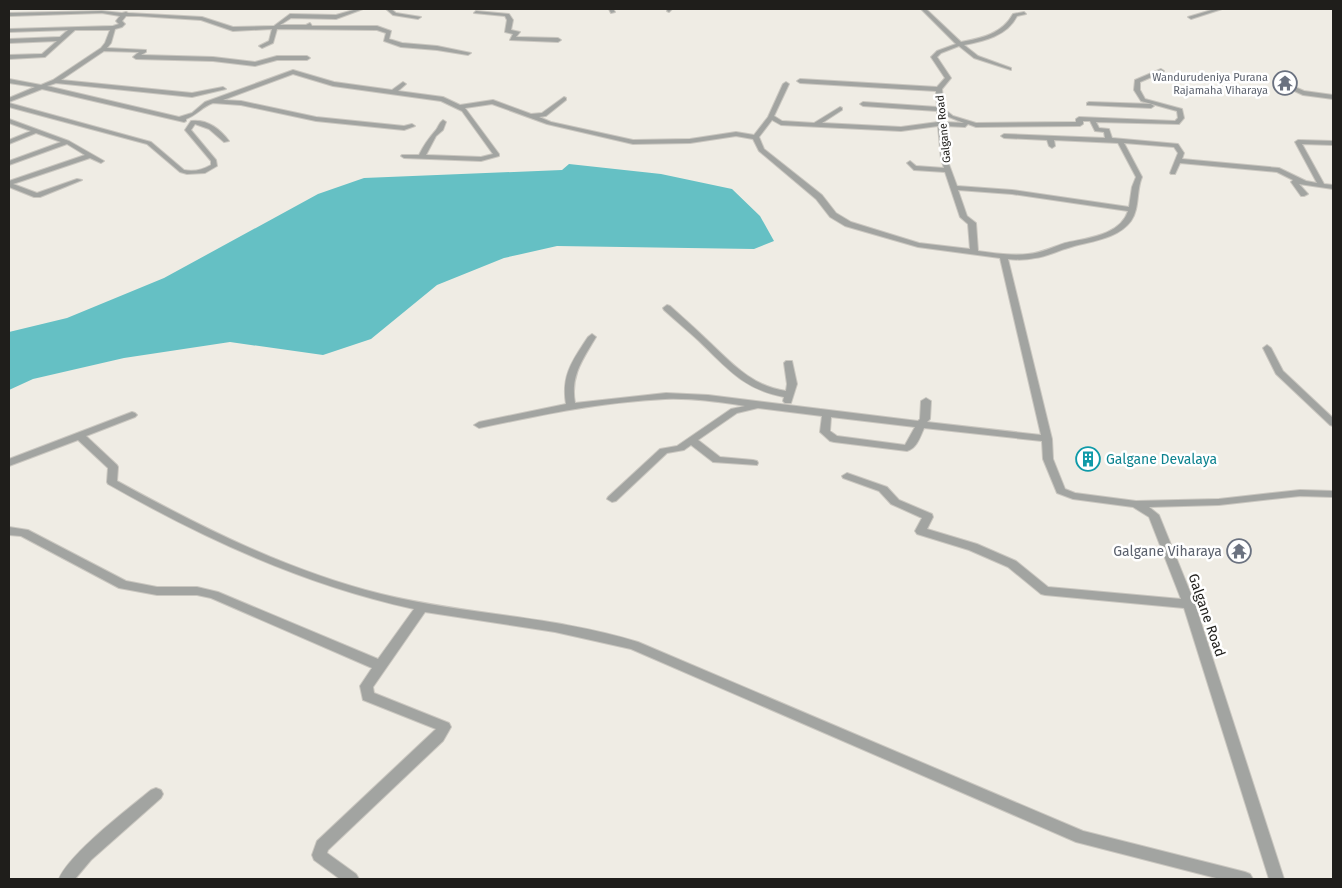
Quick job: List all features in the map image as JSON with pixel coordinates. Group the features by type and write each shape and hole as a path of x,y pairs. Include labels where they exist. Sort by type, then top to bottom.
{"street":[{"path":"9,30 113,28 120,26 119,21 130,9"},
{"path":"158,15 170,9"},
{"path":"262,46 271,42 275,27 290,16 336,17 361,9"},
{"path":"388,9 396,14 418,17"},
{"path":"923,9 964,50 1009,70"},
{"path":"1191,18 1220,9"},
{"path":"9,14 78,11 122,16 158,15 202,19 233,29 308,26 377,28 389,32 386,40 401,45 468,53"},
{"path":"473,13 507,15 510,20 508,32 517,32 512,39 558,40"},
{"path":"960,44 989,39 1013,22 1015,15 1024,13"},
{"path":"359,28 367,21"},
{"path":"9,100 55,81 103,49 108,43 113,28"},
{"path":"9,57 43,56 73,29"},
{"path":"9,40 62,39"},
{"name":"Galgane Road","path":"960,44 939,52 934,57 948,78 939,89 944,159 964,217 972,223 974,252"},
{"path":"103,49 144,51 136,56 213,59 256,64 278,58 308,58"},
{"path":"249,71 256,64"},
{"path":"265,83 264,79 281,71"},
{"path":"770,117 781,124 901,129 940,124 1008,126 1031,123 1069,126 1080,124 1080,119 1177,123 1181,118 1180,110 1143,100 1137,90 1137,81 1161,71"},
{"path":"214,102 226,95 293,72 333,84 443,99 464,110 497,155 481,160 404,156"},
{"path":"39,80 45,86"},
{"path":"55,81 192,95 223,89"},
{"path":"800,81 939,89"},
{"path":"9,82 45,86 180,119 200,122 220,134 226,141"},
{"path":"393,92 402,84"},
{"path":"756,137 770,117 786,84"},
{"path":"1288,86 1303,92 1333,97"},
{"path":"529,116 544,115 564,99"},
{"path":"180,119 194,114 207,103 214,102 252,104 280,112 346,123 404,128 412,126"},
{"path":"460,108 493,102 529,116 633,142 690,140 736,134 756,137"},
{"path":"862,104 939,109 951,116 976,125"},
{"path":"1089,104 1172,107"},
{"path":"9,105 149,143 182,171 189,173 203,172 214,166 214,161 188,130 193,122"},
{"path":"815,125 840,109"},
{"path":"1092,120 1097,130 1107,130 1109,140"},
{"path":"9,121 67,142 101,161"},
{"path":"421,157 432,135 440,130 443,122"},
{"path":"1008,126 1014,137"},
{"path":"9,142 36,131"},
{"path":"1004,136 1176,145 1181,153 1173,173"},
{"path":"756,137 761,150 819,197 833,215 848,224 918,245 974,252"},
{"path":"1050,138 1052,146"},
{"path":"867,230 914,244 1003,256 1035,256 1086,242 1109,233 1127,222 1133,210 1134,185 1139,177 1120,141"},
{"path":"9,163 67,142"},
{"path":"1322,186 1298,142 1333,143"},
{"path":"9,184 89,156"},
{"path":"1179,161 1278,170 1304,182 1333,188"},
{"path":"910,163 914,168 948,170"},
{"path":"9,184 37,195 79,180"},
{"path":"1304,182 1294,182 1304,194"},
{"path":"9,193 19,188"},
{"path":"954,188 1012,192 1133,210"},
{"name":"Galgane Road","path":"1003,256 1047,439 1048,460 1061,491 1073,496 1136,504 1154,515 1189,604 1277,879"},
{"path":"667,308 706,344 727,367 763,390 790,395"},
{"path":"571,406 567,391 570,375 592,337"},
{"path":"1267,348 1279,372 1333,423"},
{"path":"787,407 792,384 789,363"},
{"path":"479,425 571,406 666,396 708,398 787,407 827,414 1047,439"},
{"path":"827,414 825,432 834,440 907,448 914,443 920,425 925,419 926,401"},
{"path":"612,499 664,451 680,448 734,411 763,405"},
{"path":"9,463 132,415"},
{"path":"79,435 113,467 112,482 170,516 304,573 364,593 422,607 594,633 634,645 1081,836 1246,879"},
{"path":"691,440 717,460 753,463"},
{"path":"847,476 883,489 895,502 928,517 921,531 973,547 1012,564 1045,591 1189,604"},
{"path":"1136,504 1219,502 1300,493 1333,494"},
{"path":"9,531 24,533 123,585 157,591 197,591 214,595 381,666"},
{"path":"351,879 319,855 322,846 438,737 444,728 368,696 366,686 422,607"},
{"path":"66,879 86,855 156,794"}],"water":[{"path":"569,164 661,174 732,189 760,216 774,241 754,249 557,246 504,258 437,285 371,339 323,355 230,342 124,358 33,379 9,390 9,332 67,318 164,278 318,194 364,178 562,170"}],"place":[{"name":"Wandurudeniya Purana Rajamaha Viharaya","path":"1285,83"},
{"name":"Galgane Devalaya","path":"1088,459"},
{"name":"Galgane Viharaya","path":"1239,551"}]}
